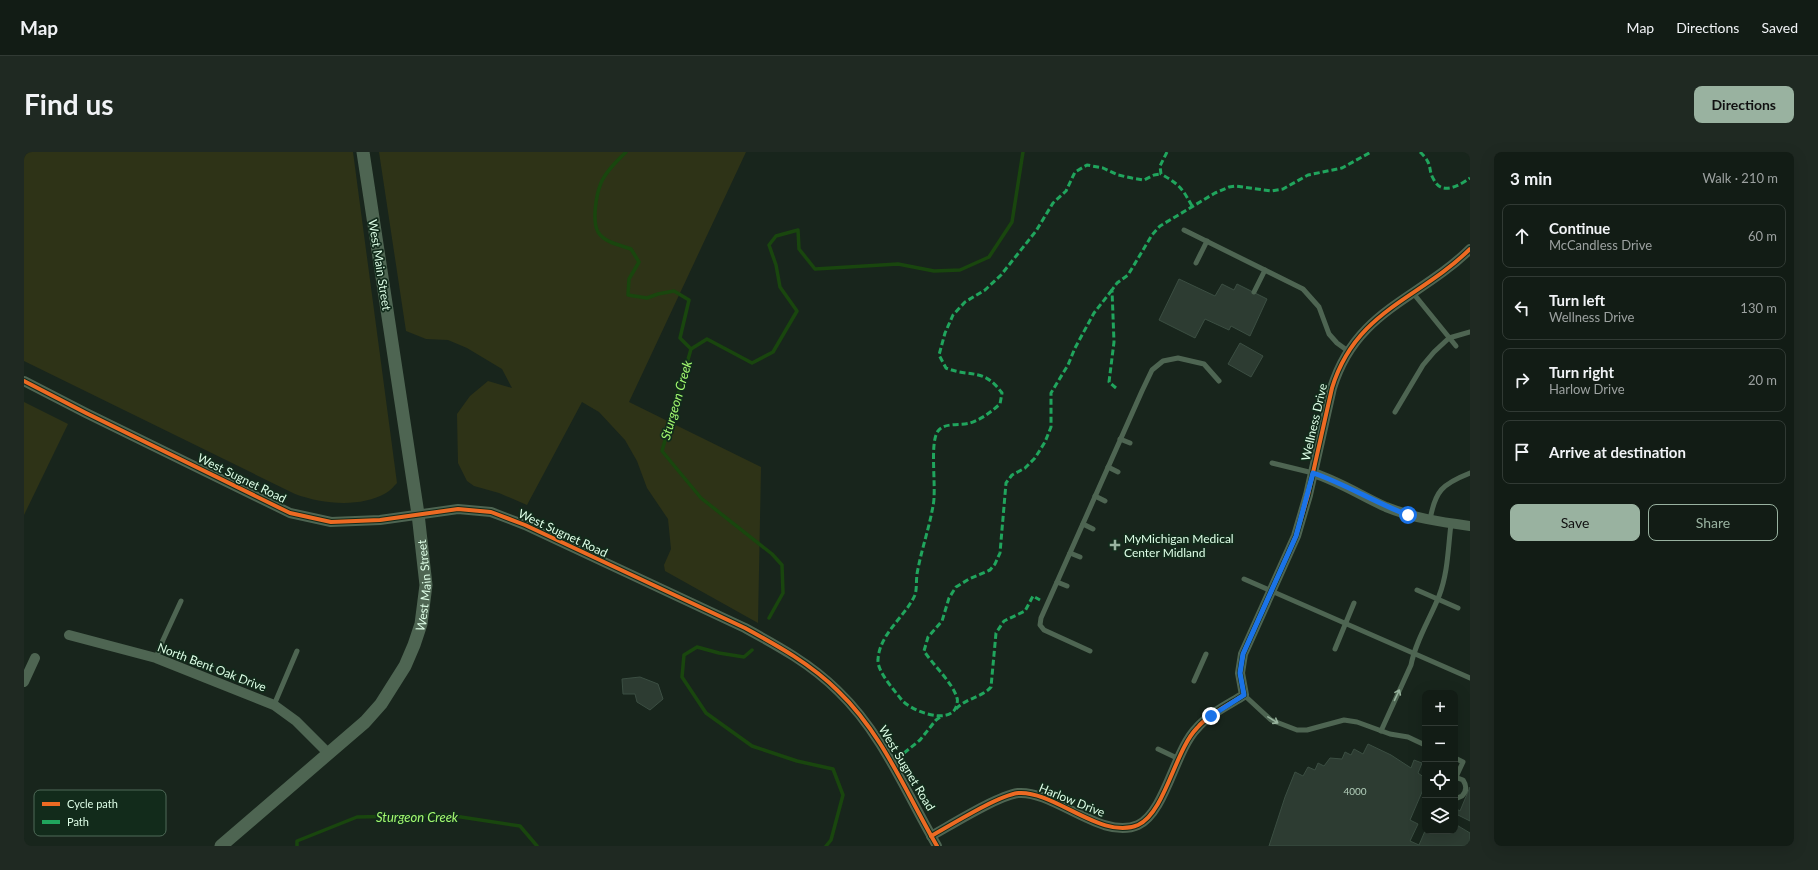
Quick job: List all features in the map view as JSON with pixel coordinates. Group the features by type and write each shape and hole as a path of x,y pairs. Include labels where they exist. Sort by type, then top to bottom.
{"street":[{"name":"West Main Street","path":"222,846 365,722 381,704 405,666 414,645 424,605 426,585 418,514 363,152"},
{"name":"Wellness Drive","path":"1244,695 1241,684 1241,663 1243,654 1296,536 1313,473 1332,388 1348,351 1357,338 1372,322 1450,267 1470,249"},
{"name":"West Sugnet Road","path":"24,381 290,513 331,522 380,520 458,509 491,512 526,526 745,628 781,648 816,672 838,691 858,713 882,747 904,783 937,846"},
{"path":"1313,473 1342,484 1384,506 1408,515 1451,524 1470,526"},
{"name":"North Bent Oak Drive","path":"69,635 156,658 274,705 296,721 328,753"},
{"path":"24,682 35,658"},
{"name":"Harlow Drive","path":"931,836 990,804 1010,795 1019,793 1034,794 1100,823 1113,827 1138,825 1146,820 1158,804 1187,740 1197,727 1211,716 1244,695"}],"lane":[{"path":"1184,230 1303,289 1319,307 1330,334 1337,343 1348,351"},
{"path":"1196,263 1207,241"},
{"path":"1254,292 1265,270"},
{"path":"1413,293 1456,346"},
{"path":"1395,412 1422,365 1449,338 1470,332"},
{"path":"1090,651 1044,630 1040,624 1120,439 1152,370 1163,362 1178,358 1192,360 1204,364 1219,381"},
{"path":"1120,439 1130,443"},
{"path":"1272,463 1313,473"},
{"path":"1108,467 1118,472"},
{"path":"1430,520 1433,505 1441,488 1459,477 1470,473"},
{"path":"1095,496 1105,501"},
{"path":"1083,524 1093,529"},
{"path":"1381,731 1411,664 1413,653 1438,599 1446,570 1451,524"},
{"path":"1070,553 1080,557"},
{"path":"1244,579 1470,678"},
{"path":"1057,582 1067,586"},
{"path":"1417,590 1458,608"},
{"path":"156,658 182,601"},
{"path":"1335,649 1354,603"},
{"path":"274,705 298,651"},
{"path":"1194,681 1206,654"},
{"path":"1244,695 1271,720 1297,730 1311,729 1344,720 1357,722 1381,731 1408,737 1422,744"},
{"path":"1158,749 1179,759"},
{"path":"1458,760 1463,762 1458,773"},
{"path":"1458,778 1463,780 1466,790 1462,796 1458,798"}],"green space":[{"path":"24,152 353,152 397,483 390,490 376,498 353,503 329,502 295,494 24,361"},
{"path":"379,152 746,152 629,402 761,467 758,623 665,571 664,565 671,549 668,519 647,488 637,461 625,440 599,412 582,402 527,505 499,493 474,486 467,481 458,463 457,414 470,396 488,381 512,388 502,369 467,348 448,340 426,339 406,331"},
{"path":"24,402 68,424 24,515"}],"building":[{"path":"1179,279 1215,296 1222,284 1234,290 1237,284 1267,299 1250,336 1231,326 1229,330 1205,319 1195,338 1159,320"},
{"path":"1240,343 1263,356 1251,377 1228,364"},
{"path":"640,677 658,684 663,699 650,710 637,702 635,694 623,694 622,679"},
{"path":"1368,744 1391,755 1411,768 1414,760 1422,763 1418,773 1422,776 1422,792 1410,820 1418,824 1410,841 1419,845 1424,834 1458,834 1458,826 1470,833 1470,846 1269,846 1295,772 1303,776 1308,767 1315,770 1318,763 1324,766 1330,758 1342,759 1345,752 1351,755 1354,749 1363,754"},
{"path":"1470,787 1470,821 1458,815 1458,810 1460,811"}],"waterway":[{"path":"626,152 609,170 601,183 595,208 596,227 598,232 605,239 631,249 639,262 629,279 628,295 647,298 674,291 689,300 680,338 691,349"},
{"name":"Sturgeon Creek","path":"769,618 783,593 782,565 772,554 701,498 662,451 691,349 707,339 752,363 773,352 797,311 780,287 776,265 769,245 776,236 798,230 799,249 815,269 898,264 934,271 960,270 989,257 1012,222 1023,152"},
{"name":"Sturgeon Creek","path":"752,650 744,657 719,653 697,647 684,655 682,677 706,713 752,746 797,761 833,769 843,795 831,840 826,846"},
{"name":"Sturgeon Creek","path":"297,846 297,841 357,817 448,815 520,826 537,846"}],"marked path":[{"path":"1167,152 1160,166 1161,174 1180,187 1192,206"},
{"path":"1116,388 1109,382 1114,342 1112,290 1117,283 1128,275 1152,235 1160,226 1215,193 1229,187 1236,186 1271,191 1283,189 1308,175 1342,168 1371,152"},
{"path":"1420,152 1427,160 1432,176 1437,185 1451,188 1470,178"},
{"path":"1112,290 1094,313 1075,348 1068,365 1051,393 1051,427 1045,442 1035,458 1025,468 1012,475 1006,483 1000,553 995,564 990,570 969,579 956,587 949,598 942,621 928,637 924,651 955,692 957,699 956,707 952,713 938,716 912,708 901,699 886,680 880,669 878,660 879,651 883,642 915,595 917,574 933,506 935,437 938,431 945,426 970,423 990,412 1000,404 1002,393 995,385 983,376 946,368 939,355 945,333 953,315 965,302 985,290 1001,275 1036,231 1053,203 1066,191 1075,172 1087,165 1103,168 1118,175 1144,180 1154,175 1161,174"},
{"path":"956,709 965,702 984,693 991,687 996,633 1004,621 1025,611 1033,596 1040,600"},
{"path":"904,753 920,740 936,720 942,716"}],"cycle path":[{"path":"931,836 998,799 1018,793 1032,794 1047,799 1094,821 1109,826 1124,828 1138,825 1147,818 1156,808 1163,795 1189,738 1197,728 1213,714 1244,695 1240,673 1243,654 1296,536 1308,495 1332,388 1343,362 1356,341 1372,323 1390,308 1450,266 1470,249"},
{"path":"24,381 290,513 331,522 380,520 458,509 491,512 525,525 745,628 782,649 817,672 828,681 854,708 881,745 937,846"}],"place":[{"name":"MyMichigan Medical Center Midland","path":"1115,545"}],"route":[{"path":"1211,716 1244,695 1240,673 1243,654 1296,536 1303,516 1313,473 1332,479 1384,506 1408,515"}]}
